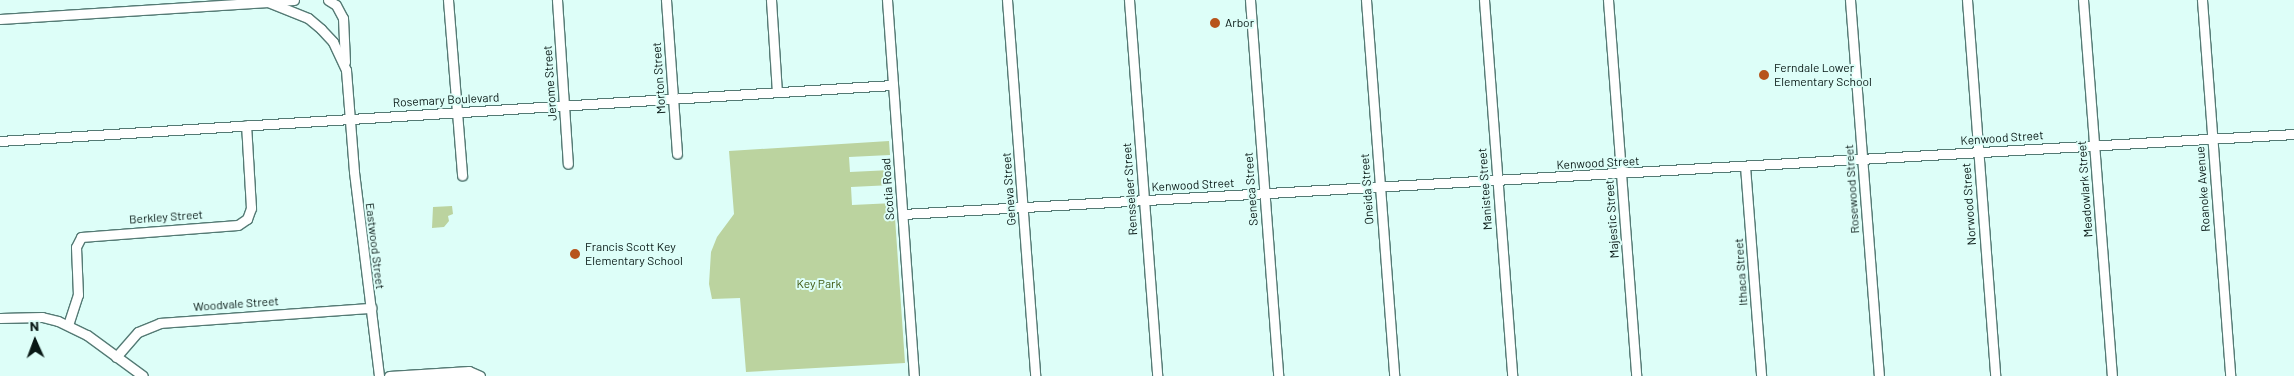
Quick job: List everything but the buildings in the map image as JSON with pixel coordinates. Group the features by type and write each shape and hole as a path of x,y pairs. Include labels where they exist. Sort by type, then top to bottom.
{"street":[{"path":"0,19 294,0"},
{"name":"Eastwood Street","path":"328,0 336,5 343,18 350,118 380,376"},
{"path":"448,0 462,175"},
{"name":"Jerome Street","path":"557,0 568,164"},
{"name":"Morton Street","path":"666,0 677,154"},
{"path":"771,0 777,92"},
{"name":"Scotia Road","path":"887,0 914,376"},
{"name":"Geneva Street","path":"1007,0 1035,376"},
{"name":"Rensselaer Street","path":"1128,0 1157,376"},
{"name":"Seneca Street","path":"1250,0 1278,376"},
{"name":"Oneida Street","path":"1366,0 1394,376"},
{"name":"Manistee Street","path":"1484,0 1512,376"},
{"name":"Majestic Street","path":"1608,0 1636,376"},
{"name":"Rosewood Street","path":"1850,0 1879,376"},
{"name":"Norwood Street","path":"1967,0 1995,376"},
{"name":"Meadowlark Street","path":"2083,0 2112,376"},
{"name":"Roanoke Avenue","path":"2202,0 2230,376"},
{"path":"268,2 302,14 322,29 333,42 346,70"},
{"name":"Rosemary Boulevard","path":"0,141 893,85"},
{"name":"Berkley Street","path":"68,325 78,296 76,247 81,237 238,225 246,220 250,208 246,125"},
{"name":"Kenwood Street","path":"902,214 2294,134"},
{"name":"Ithaca Street","path":"1745,166 1761,376"},
{"name":"Woodvale Street","path":"116,357 138,332 160,323 371,308"},
{"path":"0,318 42,317 68,325 143,376"},
{"path":"389,376 469,371 480,376"}],"green space":[{"name":"Key Park","path":"889,141 890,155 849,157 850,172 891,170 892,185 851,187 852,205 894,203 905,363 746,372 740,298 712,299 709,284 711,252 717,237 734,214 729,151"},
{"path":"452,206 453,214 448,216 449,221 444,227 432,228 433,207"}],"place":[{"name":"Arbor","path":"1215,23"},
{"name":"Ferndale Lower Elementary School","path":"1764,75"},
{"name":"Francis Scott Key Elementary School","path":"575,254"}]}
